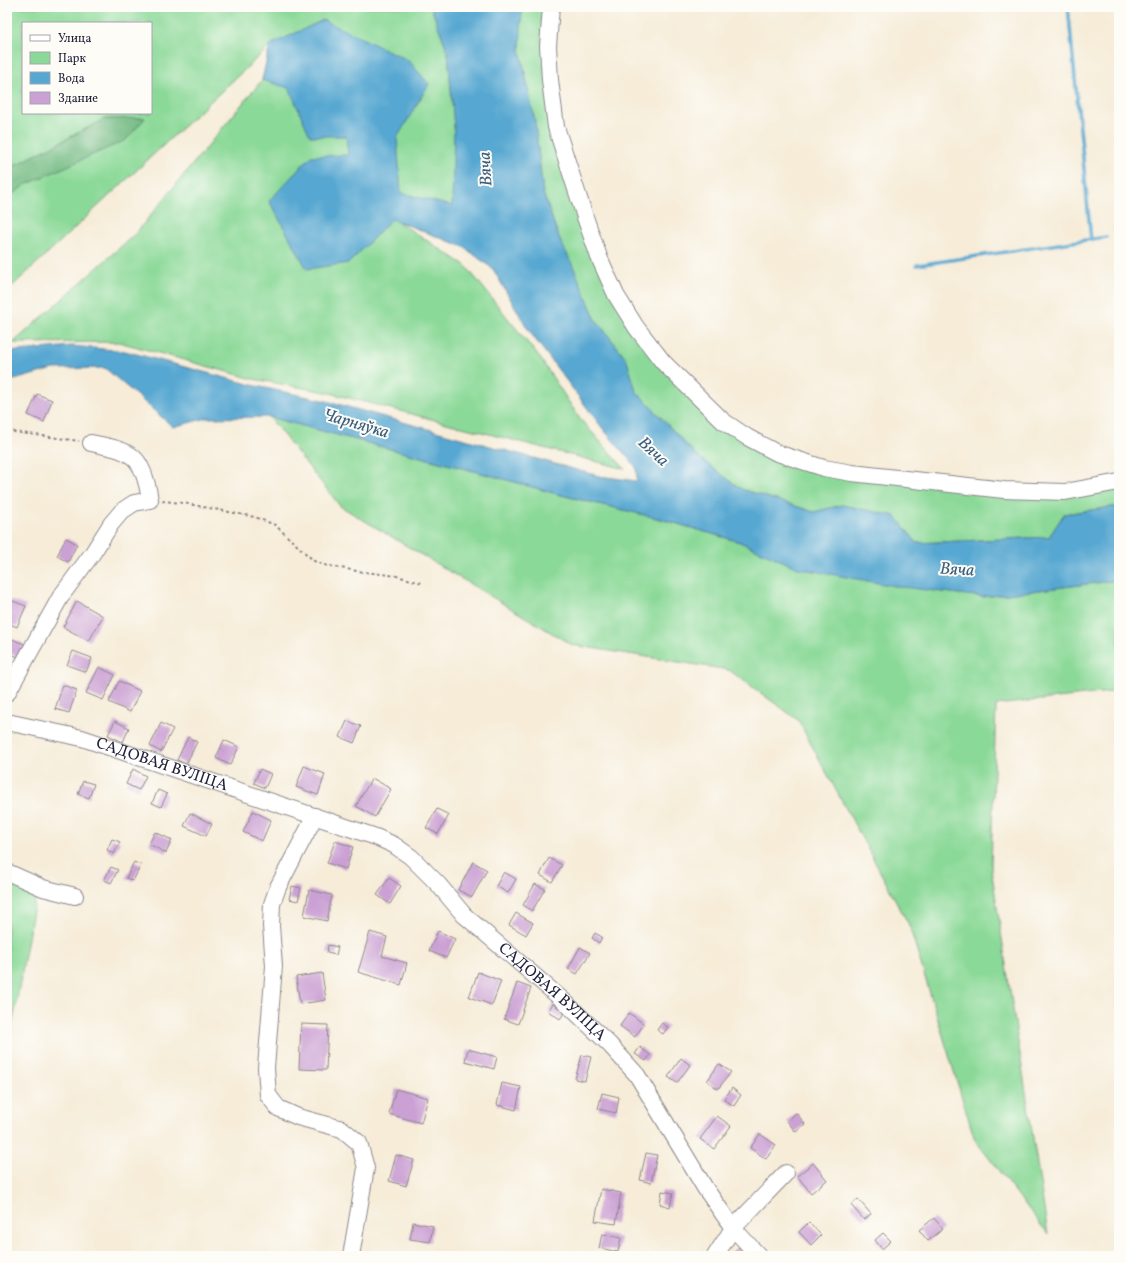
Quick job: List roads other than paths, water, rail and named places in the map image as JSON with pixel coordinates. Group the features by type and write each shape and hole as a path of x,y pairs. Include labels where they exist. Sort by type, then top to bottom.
{"street":[{"path":"551,7 548,46 550,80 556,127 599,257 616,295 636,327 663,362 723,421 747,437 777,453 824,468 852,473 1004,490 1065,492 1119,482"},
{"path":"7,693 61,596 92,554 111,524 122,511 134,503 150,500 148,485 142,471 133,457 117,449 91,443"},
{"name":"САДОВАЯ ВУЛІЦА","path":"7,722 82,738 376,836 394,845 411,857 438,884 464,915 565,1002 609,1044 637,1075 705,1188 733,1228 760,1256"},
{"path":"314,816 278,887 272,904 274,966 266,1068 268,1095 278,1108 298,1118 342,1129 359,1143 366,1168 351,1256"},
{"path":"7,872 43,888 75,896"},
{"path":"715,1256 733,1228 786,1173"}],"water":[{"path":"431,7 522,7 520,49 535,122 543,193 560,240 596,320 626,358 636,391 697,456 741,489 814,512 842,505 895,516 917,543 1049,537 1064,514 1119,506 1119,580 983,597 894,586 798,568 740,542 661,519 557,494 269,417 207,418 173,427 105,368 53,369 7,382 7,352 72,346 125,351 256,386 323,400 599,476 637,481 636,467 603,429 529,331 493,269 464,247 392,219 349,263 307,269 269,201 311,156 348,155 346,136 310,136 289,88 262,80 270,45 323,20 408,60 429,84 397,138 401,193 452,206 454,127 448,52"}],"waterway":[{"path":"1068,7 1091,240"},
{"path":"917,265 1106,237"}],"water label":[{"name":"Вяча","path":"486,169"},
{"name":"Чарняўка","path":"356,424"},
{"name":"Вяча","path":"653,452"},
{"name":"Вяча","path":"957,570"}]}
